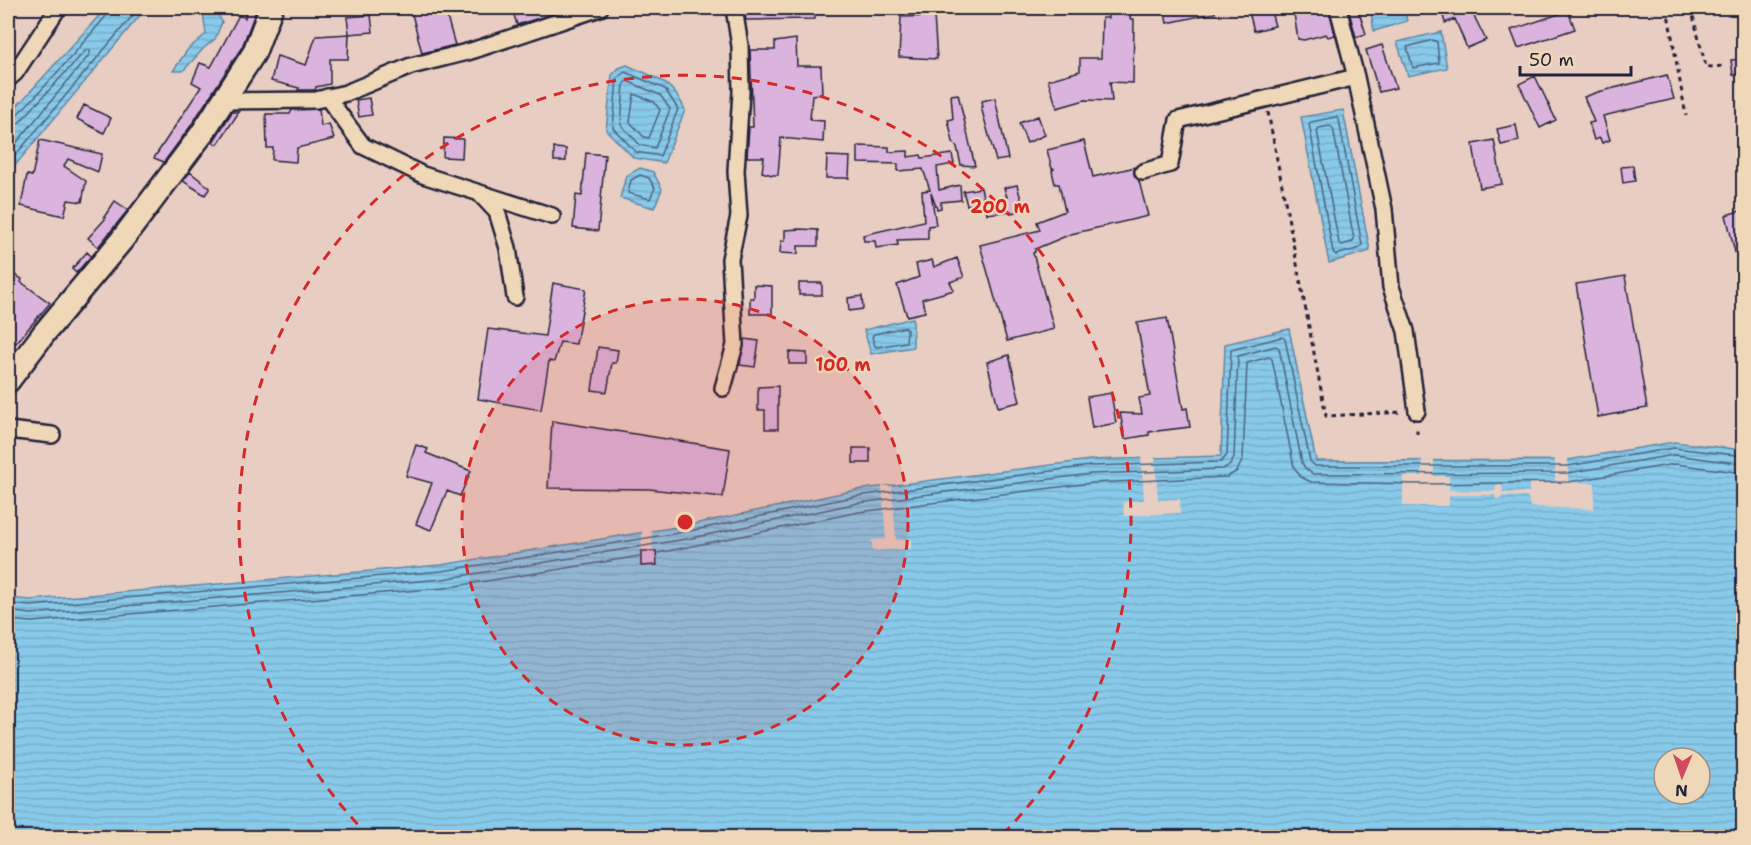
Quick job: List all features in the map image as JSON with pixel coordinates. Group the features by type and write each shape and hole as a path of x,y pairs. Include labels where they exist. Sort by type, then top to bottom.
{"main road":[{"path":"8,381 167,182 224,101 254,53 271,8"}],"street":[{"path":"8,79 15,73 58,8"},
{"path":"224,101 316,100 346,93 411,66 471,51 600,8"},
{"path":"723,388 735,345 730,259 739,216 736,171 741,92 740,57 734,8"},
{"path":"1338,8 1356,76 1384,209 1391,287 1406,332 1417,411"},
{"path":"1143,172 1170,164 1178,120 1356,76"},
{"path":"327,97 363,146 423,174 481,195 552,216"},
{"path":"481,195 497,212 508,248 515,297"},
{"path":"8,430 52,435"}],"path":[{"path":"1667,8 1686,116"},
{"path":"1691,8 1706,67 1724,66"},
{"path":"1266,98 1326,416 1417,411 1417,434"}],"water":[{"path":"106,8 146,8 8,174 8,116"},
{"path":"200,8 215,8 222,22 215,39 183,71 173,71 188,49 206,34 203,12"},
{"path":"1370,8 1404,8 1407,21 1374,31"},
{"path":"1441,32 1447,68 1408,76 1397,42"},
{"path":"627,65 662,81 674,92 685,110 664,163 634,158 606,130 612,75 619,68"},
{"path":"1343,110 1370,251 1329,263 1301,117"},
{"path":"640,168 653,172 662,189 654,208 620,198 626,176"},
{"path":"913,318 913,347 871,354 864,330"},
{"path":"1289,329 1316,461 1568,460 1674,442 1743,450 1743,837 8,838 8,598 30,600 441,565 689,525 856,490 1090,460 1221,456 1225,344"}],"pier":[{"path":"1141,456 1155,456 1158,500 1180,499 1180,513 1124,516 1123,502 1144,500"},
{"path":"1555,457 1568,457 1568,482 1595,483 1594,509 1530,507 1528,497 1502,496 1501,499 1496,499 1495,495 1449,495 1449,506 1403,506 1403,476 1422,476 1422,458 1434,458 1434,476 1449,476 1449,490 1495,491 1496,485 1502,485 1503,493 1529,492 1529,482 1555,482"},
{"path":"882,486 892,486 896,540 911,539 911,548 872,551 872,540 886,539"},
{"path":"651,528 657,565 641,566 642,530"}],"building":[{"path":"247,8 257,8 242,47 190,127 164,162 154,158 201,87 192,82 200,63 211,67 239,15 245,18"},
{"path":"469,8 469,10 447,17 455,45 422,53 411,10"},
{"path":"512,8 567,8 567,9 517,25"},
{"path":"744,8 815,8 815,19 746,20"},
{"path":"1112,8 1131,8 1130,19 1134,19 1133,83 1110,82 1112,101 1085,100 1057,108 1048,80 1080,71 1080,58 1101,58 1102,18 1108,18 1108,11"},
{"path":"1164,8 1215,8 1215,13 1167,23"},
{"path":"1248,8 1270,8 1275,26 1254,31"},
{"path":"1310,8 1329,8 1335,35 1328,37 1326,34 1304,40 1298,39 1294,14"},
{"path":"1348,8 1355,8 1360,15 1366,34 1356,37"},
{"path":"1441,8 1484,8 1485,10 1473,14 1486,40 1467,48 1455,19 1445,23"},
{"path":"1568,11 1575,29 1518,48 1511,30"},
{"path":"371,15 373,32 349,34 347,17"},
{"path":"934,16 937,59 899,57 901,17"},
{"path":"349,34 348,59 330,59 330,84 316,87 315,90 298,90 299,88 271,81 277,56 306,65 316,36"},
{"path":"796,39 797,66 821,66 822,94 812,95 810,120 824,121 823,142 781,138 778,175 772,175 762,172 764,157 747,157 749,127 753,127 750,50 775,50 775,42"},
{"path":"1382,45 1396,88 1379,92 1366,50"},
{"path":"1743,59 1743,74 1733,75 1731,60"},
{"path":"1667,75 1674,99 1603,116 1610,140 1602,143 1600,138 1594,140 1589,123 1594,122 1584,97"},
{"path":"1535,76 1556,120 1540,128 1519,84"},
{"path":"958,94 975,166 961,165 957,147 953,142 948,120 953,119 951,95"},
{"path":"369,98 372,115 359,117 356,100"},
{"path":"995,98 1008,159 996,161 981,107 983,107 982,101"},
{"path":"84,105 111,118 104,133 77,119"},
{"path":"319,109 321,126 329,124 334,139 297,148 296,162 272,160 273,148 267,148 266,114 290,114 292,110"},
{"path":"232,112 239,112 217,145 213,142"},
{"path":"1038,116 1045,135 1027,143 1019,123"},
{"path":"1516,125 1519,141 1501,145 1497,129"},
{"path":"444,138 463,139 462,158 443,157"},
{"path":"40,140 102,154 98,172 68,159 64,166 86,181 82,202 68,200 64,216 21,206 27,175 32,176"},
{"path":"1494,140 1502,184 1480,188 1473,144"},
{"path":"1084,141 1093,177 1135,167 1134,174 1139,181 1148,216 1071,234 1035,249 1033,253 1054,329 1007,341 980,245 1040,230 1037,222 1065,211 1059,184 1055,184 1052,171 1054,169 1052,169 1047,150"},
{"path":"858,146 889,147 889,152 908,151 908,157 921,155 922,158 952,154 954,164 937,167 939,190 960,185 961,200 941,202 941,208 937,209 931,193 936,225 928,226 928,239 897,240 898,245 876,248 875,241 864,241 863,235 924,221 922,191 930,190 923,169 898,171 898,164 858,163"},
{"path":"554,148 566,149 566,161 554,161"},
{"path":"586,153 605,155 598,231 573,228 576,195 582,196"},
{"path":"827,156 850,157 849,178 826,178"},
{"path":"1633,166 1635,181 1623,183 1621,167"},
{"path":"190,172 210,188 205,195 183,181"},
{"path":"1017,185 1024,210 987,214 985,200 1007,197 1004,188"},
{"path":"981,188 984,201 967,205 963,191"},
{"path":"115,201 128,210 98,247 88,238 106,218 104,217"},
{"path":"1743,210 1743,268 1739,269 1726,215"},
{"path":"785,230 818,230 818,246 798,246 798,254 780,253 781,241 785,241"},
{"path":"87,252 91,256 76,273 72,269"},
{"path":"957,258 964,277 950,282 954,290 922,299 925,312 907,316 897,285 919,277 916,264 932,260 934,267"},
{"path":"8,271 22,279 21,282 50,303 16,343 8,340"},
{"path":"1625,276 1647,408 1598,417 1576,284"},
{"path":"553,283 586,289 576,344 560,342 554,362 549,361 541,410 478,399 488,329 545,336"},
{"path":"799,283 822,283 822,295 799,295"},
{"path":"754,285 772,286 772,314 750,314 750,298 754,298"},
{"path":"862,296 863,309 849,311 848,298"},
{"path":"1167,318 1183,409 1187,408 1190,427 1149,432 1149,435 1125,439 1120,413 1142,414 1139,398 1150,396 1137,323"},
{"path":"744,339 759,341 755,367 740,365"},
{"path":"598,347 618,350 616,363 612,363 607,392 592,390"},
{"path":"789,352 807,353 807,364 789,364"},
{"path":"1009,355 1020,402 998,407 987,362"},
{"path":"778,386 778,429 765,429 765,410 758,410 758,387"},
{"path":"1111,393 1116,423 1092,428 1087,397"},
{"path":"552,421 730,449 723,497 649,489 548,488"},
{"path":"416,445 428,449 426,453 471,471 460,496 447,491 431,530 416,524 432,483 406,476"},
{"path":"853,448 870,448 870,463 853,463"},
{"path":"641,551 656,551 657,565 641,566"}]}
